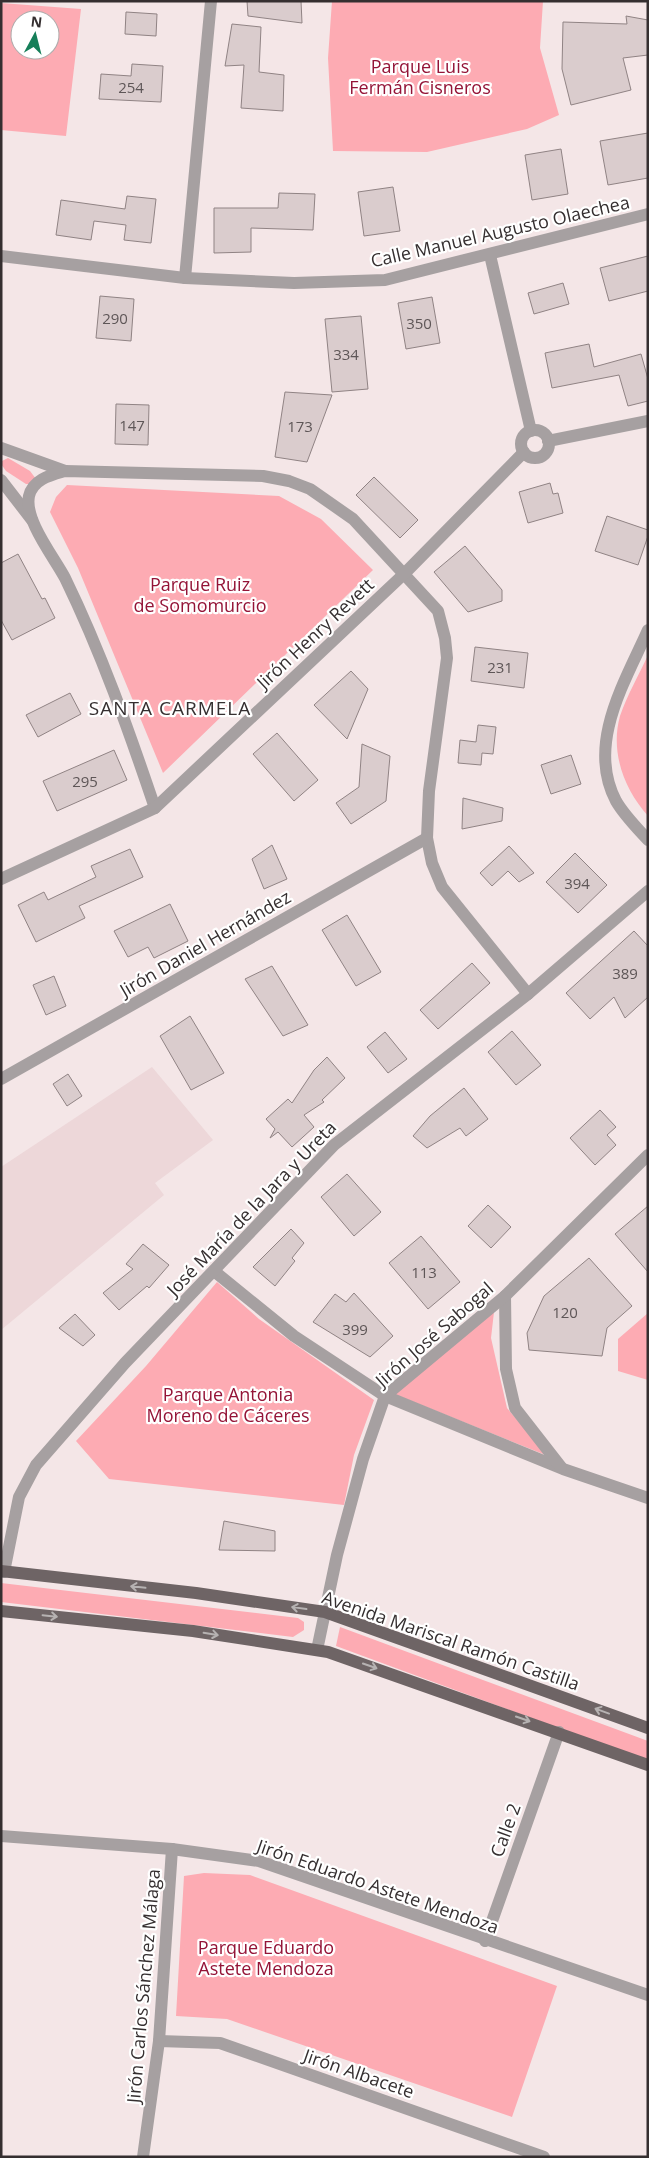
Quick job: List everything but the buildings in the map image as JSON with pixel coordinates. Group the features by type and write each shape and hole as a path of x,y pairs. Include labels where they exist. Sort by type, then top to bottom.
{"main road":[{"name":"Avenida Mariscal Ramón Castilla","path":"3,1571 196,1593 325,1612 648,1728"},
{"path":"1,1610 193,1631 328,1652 648,1765"}],"street":[{"path":"186,278 211,1"},
{"name":"Calle Manuel Augusto Olaechea","path":"1,256 186,278 294,282 385,280 648,214"},
{"path":"490,255 531,431"},
{"path":"548,441 648,421"},
{"path":"531,431 540,431 548,441 548,449 542,456 534,458 524,452 521,444 522,440 531,431"},
{"path":"1,448 65,471"},
{"name":"Jirón Henry Revett","path":"1,879 155,808 404,573 524,452"},
{"path":"32,521 29,496 34,486 44,477 65,471 263,476 289,481 310,489 353,519 438,611 445,638 447,658 429,791 427,838 432,863 442,887 528,994"},
{"path":"1,480 32,521 64,578 129,731 155,808"},
{"path":"648,630 613,711 605,741 607,778 617,802 648,840"},
{"name":"Jirón Daniel Hernández","path":"1,1079 427,838"},
{"name":"José María de la Jara y Ureta","path":"3,1571 19,1497 36,1465 125,1363 334,1145 528,994 648,891"},
{"name":"Jirón José Sabogal","path":"317,1650 337,1555 363,1459 385,1396 505,1296 648,1155"},
{"path":"214,1271 294,1336 385,1396 563,1470 648,1498"},
{"path":"505,1296 506,1369 515,1408 563,1470"},
{"name":"Calle 2","path":"485,1941 559,1732"},
{"name":"Jirón Eduardo Astete Mendoza","path":"1,1836 172,1848 259,1861 485,1941 648,1995"},
{"name":"Jirón Carlos Sánchez Málaga","path":"143,2157 159,2042 172,1848"},
{"name":"Jirón Albacete","path":"159,2042 220,2043 544,2157"}],"shaded area":[{"path":"152,1067 213,1140 155,1183 164,1195 1,1330 1,1167"}],"green space":[{"name":"Parque Luis Fermán Cisneros","path":"332,1 543,1 540,48 559,115 527,129 427,152 333,151 328,58"},
{"path":"1,3 81,9 66,136 1,130"},
{"path":"8,458 30,471 36,479 30,484 26,484 6,471 1,464 2,461"},
{"name":"Parque Ruiz de Somomurcio","path":"67,485 279,496 321,519 373,570 163,773 78,568 50,512 56,497"},
{"path":"648,655 648,816 632,794 621,769 618,756 617,730 620,716"},
{"name":"Parque Antonia Moreno de Cáceres","path":"217,1282 259,1319 374,1400 354,1455 344,1505 109,1479 76,1441 146,1366"},
{"path":"494,1312 491,1338 507,1408 548,1456 394,1394"},
{"path":"648,1313 648,1380 618,1371 618,1339"},
{"path":"1,1583 298,1618 304,1622 304,1630 293,1637 1,1602"},
{"path":"340,1627 648,1741 648,1761 336,1646"},
{"name":"Parque Eduardo Astete Mendoza","path":"204,1873 250,1875 557,1986 512,2117 227,2019 176,2016 184,1876"}],"district":[{"name":"SANTA CARMELA","path":"170,708"}]}
